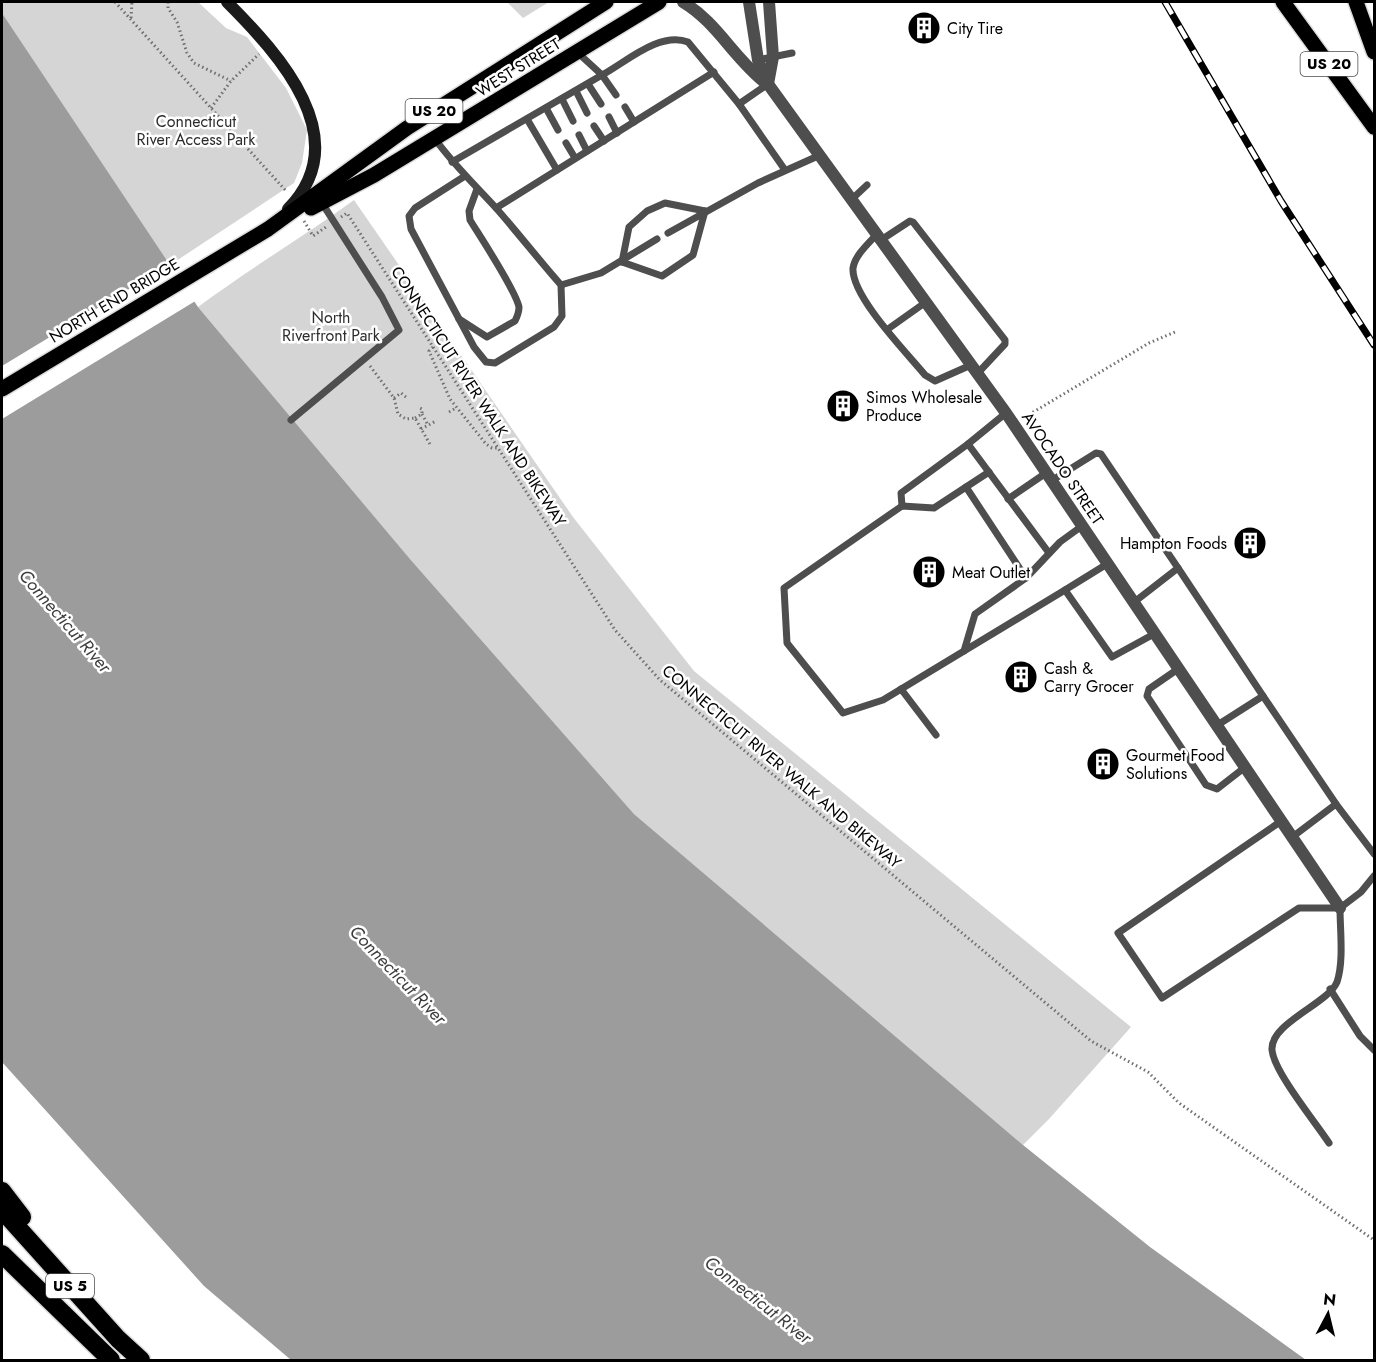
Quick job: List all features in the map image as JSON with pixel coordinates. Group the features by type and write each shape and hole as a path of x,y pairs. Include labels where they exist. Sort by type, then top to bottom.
{"highway":[{"path":"2,1191 118,1339"},
{"name":"US 5","path":"2,1210 118,1339 141,1360"},
{"name":"US 5","path":"2,1256 111,1360"}],"main road":[{"name":"WEST STREET","path":"268,229 422,119 606,2"},
{"name":"WEST STREET","path":"244,243 322,203 435,139 659,2"},
{"name":"US 20","path":"1283,2 1374,127"},
{"path":"1356,2 1374,52"},
{"path":"422,119 435,139"},
{"name":"NORTH END BRIDGE","path":"2,389 244,243"}],"street":[{"path":"227,2 255,30 281,64 304,103 315,133 316,157 310,180 297,199 268,229"},
{"name":"AVOCADO STREET","path":"683,2 706,20 749,70 768,84"},
{"name":"AVOCADO STREET","path":"748,2 758,60 768,84 1006,413 1340,908"},
{"path":"768,84 773,57 769,2"}],"lane":[{"path":"452,162 664,40 677,38 688,42 714,72 785,170"},
{"path":"577,52 602,75 616,95"},
{"path":"758,60 792,53"},
{"path":"496,208 714,72"},
{"path":"588,84 601,104"},
{"path":"739,104 768,84"},
{"path":"576,91 587,113"},
{"path":"562,99 573,121"},
{"path":"625,107 634,122"},
{"path":"546,108 558,130"},
{"path":"609,117 617,133"},
{"path":"527,119 557,170"},
{"path":"594,126 604,141"},
{"path":"579,135 587,151"},
{"path":"435,139 452,162 496,208 561,285 562,316 554,327 495,363 486,362 474,347 411,229 409,216 415,208 465,176"},
{"path":"566,142 576,159"},
{"path":"668,233 705,211 785,170 818,156"},
{"path":"852,199 867,185"},
{"path":"459,319 487,337 515,321 519,308 470,220 469,211 477,189"},
{"path":"291,420 399,330 382,297 322,203"},
{"path":"622,262 629,227 647,211 665,203 705,211"},
{"path":"622,262 662,276 693,255 705,211"},
{"path":"910,221 914,222 1005,340 1005,344 974,369 935,381 925,375 866,302 854,278 856,259 879,237 910,221"},
{"path":"561,285 601,273 657,239"},
{"path":"888,329 926,303"},
{"path":"902,506 902,493 1006,413"},
{"path":"968,444 1048,553"},
{"path":"1008,499 1096,453 1101,454 1336,804 1374,854"},
{"path":"989,472 934,508 902,506 784,588 787,643 843,713 883,700 1107,564"},
{"path":"966,487 1026,578"},
{"path":"964,651 975,614 1026,578 1048,553 1082,526"},
{"path":"1133,603 1178,568"},
{"path":"1065,590 1112,657 1154,634"},
{"path":"1178,669 1149,689 1147,696 1206,785 1218,789 1244,768"},
{"path":"901,689 936,735"},
{"path":"1216,726 1263,696"},
{"path":"1291,838 1336,804"},
{"path":"1280,822 1119,933 1162,998 1299,908 1340,908 1362,892 1374,876"},
{"path":"1329,1143 1276,1064 1272,1049 1278,1034 1335,985 1338,975 1340,908"},
{"path":"1330,989 1360,1036 1374,1050"}],"path":[{"path":"115,2 287,192"},
{"path":"131,19 132,2"},
{"path":"168,2 187,53 195,63 231,81"},
{"path":"211,108 231,81 261,53"},
{"name":"CONNECTICUT RIVER WALK AND BIKEWAY","path":"308,228 313,236 347,213 615,630 660,680 1091,1041 1148,1072 1179,1103 1374,1240"},
{"path":"1013,424 1079,387 1149,343 1175,332"},
{"path":"433,347 429,351 456,408 486,444 492,448 498,448"},
{"path":"377,376 394,398 398,414 406,419 422,414"},
{"path":"394,398 401,393 406,397"},
{"path":"418,406 422,409 428,425"},
{"path":"449,412 456,408"},
{"path":"415,418 431,446"},
{"path":"422,429 435,421"}],"green space":[{"name":"Connecticut River Access Park","path":"2,2 198,2 226,28 247,37 286,88 307,130 302,163 294,183 170,265 2,13"},
{"path":"507,2 549,2 523,18"},
{"name":"North Riverfront Park","path":"354,200 573,517 694,671 1131,1027 1023,1145 634,814 410,559 198,307"}],"water":[{"name":"Connecticut River","path":"2,13 198,307 410,559 634,814 1023,1145 1150,1247 1306,1360 291,1360 204,1286 2,1062"}],"pier":[{"path":"172,263 197,300 2,419 2,366"}],"railway":[{"path":"1165,2 1281,201 1374,345"}],"place":[{"name":"City Tire","path":"924,28"},
{"name":"Simos Wholesale Produce","path":"843,406"},
{"name":"Hampton Foods","path":"1250,543"},
{"name":"Meat Outlet","path":"929,572"},
{"name":"Cash & Carry Grocer","path":"1021,677"},
{"name":"Gourmet Food Solutions","path":"1103,764"}]}
